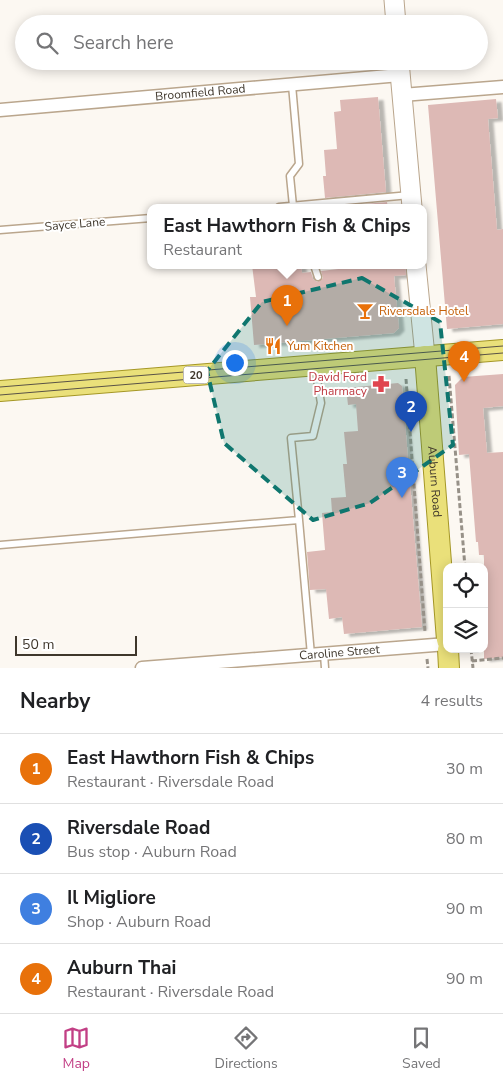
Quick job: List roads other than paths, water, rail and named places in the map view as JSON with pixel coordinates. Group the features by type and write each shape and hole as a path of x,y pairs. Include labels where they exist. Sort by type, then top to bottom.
{"main road":[{"path":"394,0 395,15"},
{"path":"400,70 411,201"},
{"name":"Auburn Road","path":"416,269 445,608"},
{"name":"20","path":"0,391 503,350"},
{"path":"448,653 449,668"}],"street":[{"name":"Broomfield Road","path":"0,110 292,85 387,70"},
{"path":"402,96 503,87"},
{"name":"Caroline Street","path":"142,668 443,644"}],"lane":[{"path":"292,85 299,164 290,176 293,204"},
{"path":"350,204 411,201"},
{"name":"Sayce Lane","path":"0,230 147,218"},
{"path":"315,269 318,277"},
{"path":"314,365 321,402 313,436 291,438 299,520 317,654 325,668"},
{"path":"0,545 299,520"}],"tram line":[{"path":"0,387 503,346"},
{"path":"0,395 503,353"}],"place":[{"name":"Riversdale Hotel","path":"365,311"},
{"name":"East Hawthorn Fish & Chips","path":"287,326"},
{"name":"Yum Kitchen","path":"273,346"},
{"name":"Auburn Thai","path":"464,382"},
{"name":"David Ford Pharmacy","path":"381,384"},
{"name":"Riversdale Road","path":"411,432"},
{"name":"Il Migliore","path":"402,498"}]}
